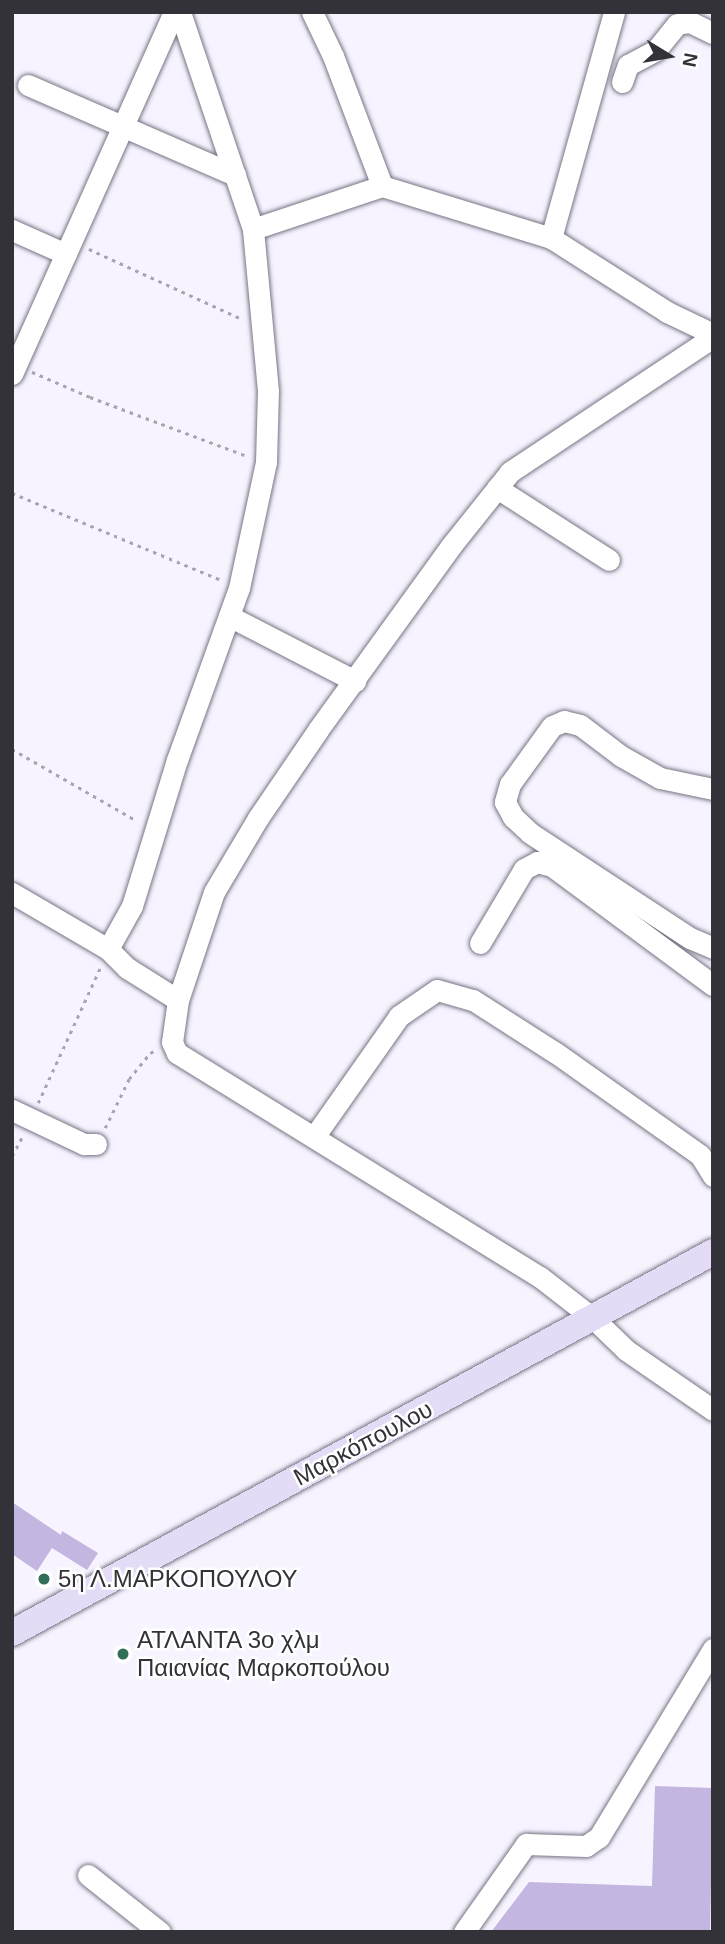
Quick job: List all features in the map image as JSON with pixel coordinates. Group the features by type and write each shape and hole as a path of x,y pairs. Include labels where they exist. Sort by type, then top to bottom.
{"main road":[{"name":"Μαρκόπουλου","path":"12,1633 713,1252"}],"street":[{"path":"13,368 174,12"},
{"path":"108,949 132,906 177,760 239,588 266,462 268,391 253,229 180,12"},
{"path":"312,12 333,56 382,186"},
{"path":"551,238 614,12"},
{"path":"622,82 628,65 656,50 677,24 690,22 713,33"},
{"path":"29,85 235,175"},
{"path":"253,229 382,186 551,238 667,312 713,336 510,472 451,546 258,818 214,892 178,1000 172,1042 177,1053 540,1277 594,1319 626,1350 713,1410"},
{"path":"12,230 69,247"},
{"path":"497,488 609,559"},
{"path":"229,616 355,681"},
{"path":"713,789 660,778 621,756 580,725 564,721 552,726 510,784 505,802 513,817 530,833 690,939 713,948"},
{"path":"480,943 524,869 537,862 552,866 713,985"},
{"path":"12,893 108,949 127,968 178,1000"},
{"path":"314,1137 399,1016 438,990 473,1000 556,1053 700,1155 713,1176"},
{"path":"22,1114 84,1144 96,1144"},
{"path":"464,1932 526,1844 586,1846 599,1837 713,1649"},
{"path":"88,1875 160,1932"}],"path":[{"path":"69,247 261,328"},
{"path":"13,368 266,462"},
{"path":"12,493 239,588"},
{"path":"12,749 155,832"},
{"path":"12,1156 22,1114 108,949"},
{"path":"96,1144 129,1079 150,1053 172,1042"}],"building":[{"path":"12,1502 61,1535 62,1531 98,1553 87,1570 52,1548 37,1571 12,1554"},
{"path":"655,1786 713,1788 710,1932 491,1932 529,1882 652,1886"}],"place":[{"name":"5η Λ.ΜΑΡΚΟΠΟΥΛΟΥ","path":"44,1579"},
{"name":"ΑΤΛΑΝΤΑ 3ο χλμ Παιανίας Μαρκοπούλου","path":"123,1654"}]}
